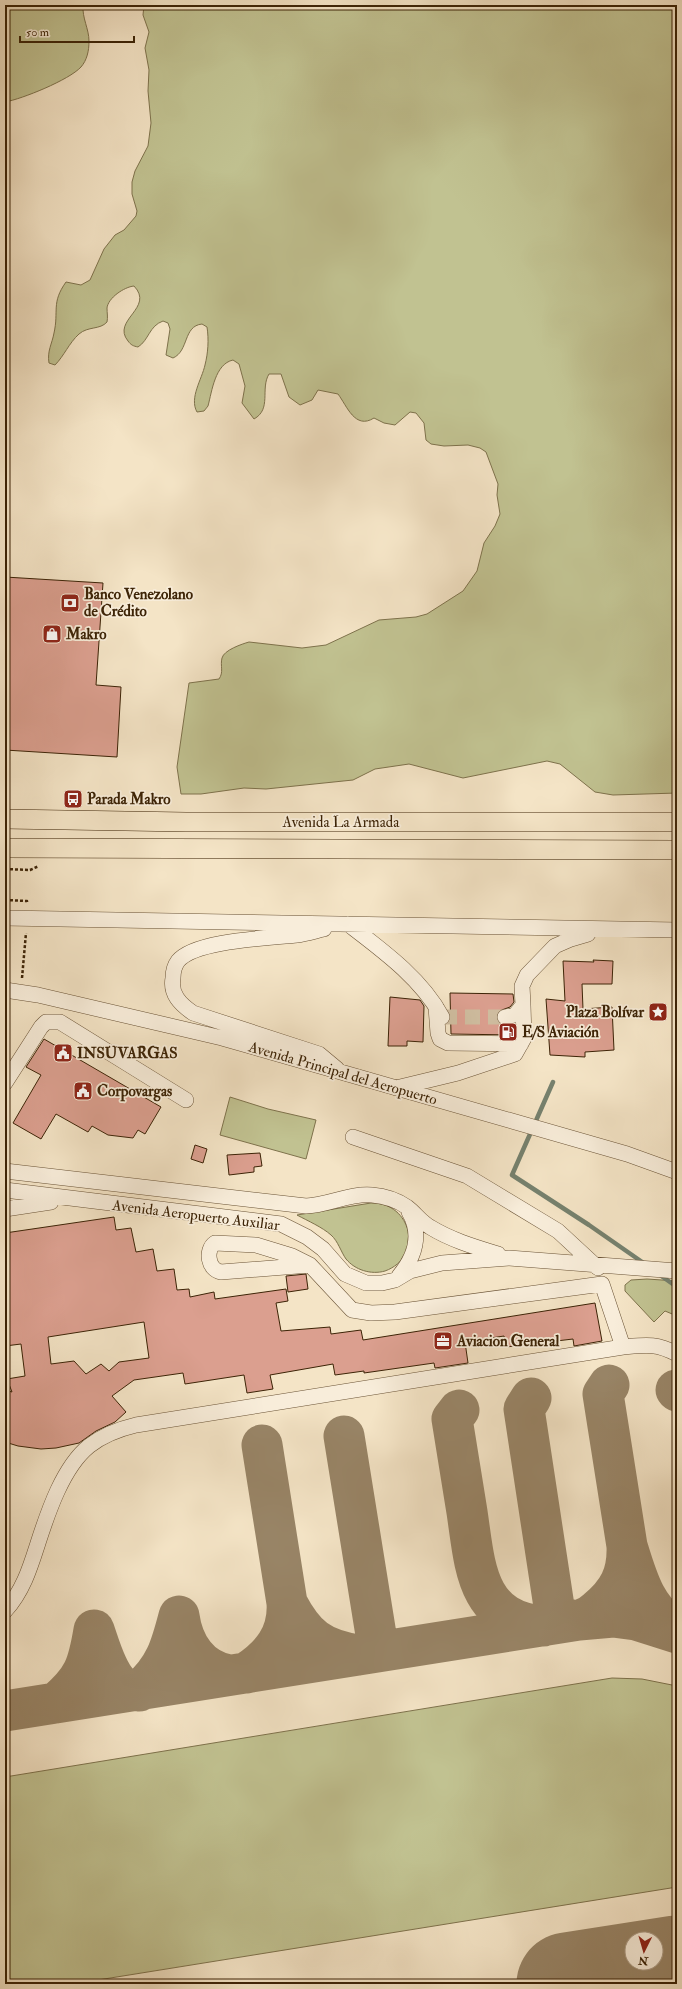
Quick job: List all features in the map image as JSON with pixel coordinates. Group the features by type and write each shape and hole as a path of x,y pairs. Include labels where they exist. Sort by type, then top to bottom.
{"main road":[{"name":"Avenida La Armada","path":"5,819 186,822 677,822"},
{"name":"Avenida La Armada","path":"5,848 677,850"}],"lane":[{"path":"5,918 600,930 677,930"},
{"path":"342,1073 319,1054 193,1013 178,1000 172,982 174,970 178,961 196,950 230,942 299,935 348,924 384,951 428,996 439,1011 438,1033 440,1039 448,1043 521,1044"},
{"path":"395,1088 458,1073 515,1054 524,1038 522,986 524,981 555,946 571,939 600,930"},
{"name":"Avenida Principal del Aeropuerto","path":"5,990 21,992 222,1038 627,1154 677,1172"},
{"path":"505,1017 515,1016 523,1005"},
{"path":"5,1083 41,1027 46,1022 60,1022 186,1100"},
{"path":"353,1137 467,1176 558,1231 597,1266 623,1347"},
{"name":"Avenida Aeropuerto Auxiliar","path":"5,1171 306,1206 318,1206 355,1196 371,1195 387,1197 406,1206 428,1227 475,1247 509,1258"},
{"name":"Avenida Aeropuerto Auxiliar","path":"5,1190 281,1224 307,1237 318,1245 345,1274 357,1280 374,1284 395,1280 410,1271 442,1263 509,1258 677,1271"},
{"path":"5,1209 72,1199"},
{"path":"395,1280 408,1264 415,1245 417,1229 406,1206"},
{"path":"310,1265 216,1272 213,1268 209,1254 215,1243 256,1245 292,1256 310,1265 352,1310 371,1313 395,1312 602,1284"},
{"path":"5,1611 12,1603 28,1574 46,1517 60,1484 88,1447 116,1430 144,1423 623,1347 652,1344 658,1345 677,1354"}],"path":[{"path":"5,900 27,901 21,992"}],"green space":[{"path":"5,5 83,5 89,45 86,58 81,67 56,83 22,97 5,102"},
{"path":"144,5 677,5 677,793 613,795 595,792 560,764 547,761 463,778 409,764 375,769 353,780 266,789 244,788 201,794 181,794 177,767 189,683 219,679 223,655 242,644 249,642 302,648 326,645 379,620 416,617 427,614 463,591 477,571 484,543 495,526 500,514 497,495 498,484 486,452 480,448 468,445 444,446 431,444 426,440 424,423 416,413 410,412 395,425 384,423 374,418 367,421 362,421 352,415 338,394 318,390 312,400 300,405 289,397 281,374 269,374 265,386 263,410 254,419 242,403 245,386 239,364 233,360 222,367 218,372 208,406 204,411 197,412 194,401 207,356 207,327 202,324 192,329 182,350 173,358 166,355 170,329 168,323 163,321 155,326 142,344 138,347 132,345 124,334 128,320 137,308 140,301 139,294 134,286 121,291 110,300 107,308 107,322 101,326 86,330 79,334 72,341 55,365 49,363 49,351 55,325 56,307 61,289 66,282 81,285 90,280 104,249 115,235 124,230 136,216 137,211 132,194 132,182 135,171 148,146 151,123 148,91 149,70 145,48 149,32 143,15"},
{"path":"230,1097 268,1109 316,1120 306,1159 220,1135"},
{"path":"371,1203 385,1205 396,1211 404,1220 408,1231 409,1243 405,1254 397,1264 385,1271 380,1272 364,1271 354,1266 346,1259 336,1240 331,1235 297,1215"},
{"path":"647,1279 677,1281 677,1316 665,1311 654,1322 625,1291 625,1285 631,1280"},
{"path":"612,1678 642,1679 677,1686 677,1887 73,1984 5,1984 5,1777"}],"building":[{"name":"Makro","path":"5,577 103,583 96,685 121,687 117,757 5,750"},
{"path":"593,960 613,961 612,984 582,984 583,1009 612,1007 614,1050 585,1052 585,1057 550,1055 546,999 565,1001 563,961 594,962"},
{"path":"450,993 513,994 514,1002 510,1007 499,1011 496,1018 502,1026 514,1024 514,1035 451,1034"},
{"path":"390,997 420,1000 424,1006 423,1042 407,1041 407,1046 388,1046"},
{"name":"Corpovargas","path":"44,1039 161,1107 145,1134 138,1130 133,1138 108,1135 92,1126 88,1132 56,1114 41,1139 13,1123 41,1075 26,1067"},
{"path":"195,1145 207,1149 203,1163 191,1159"},
{"path":"260,1153 262,1166 254,1167 254,1172 229,1175 227,1155"},
{"path":"114,1217 116,1230 131,1228 136,1252 153,1249 157,1271 174,1269 177,1290 189,1289 190,1297 214,1292 215,1299 286,1289 288,1301 276,1303 281,1331 330,1327 331,1334 361,1330 363,1340 595,1303 602,1341 574,1346 573,1339 506,1347 504,1336 465,1342 468,1363 435,1368 434,1363 364,1373 364,1371 335,1375 333,1364 270,1375 273,1389 247,1393 244,1375 185,1384 183,1373 134,1380 112,1396 126,1412 115,1422 96,1431 79,1443 56,1448 41,1449 18,1446 5,1442 5,1390 12,1392 7,1379 25,1376 21,1344 5,1346 5,1233","holes":["144,1322 149,1358 119,1362 109,1371 101,1364 86,1374 74,1361 51,1364 48,1337"]},
{"path":"306,1274 308,1289 288,1292 286,1276"}],"waterway":[{"path":"553,1082 512,1175 589,1225 645,1264"},
{"path":"660,1275 677,1287"}],"taxiway":[{"path":"609,1385 603,1394 627,1546"},
{"path":"531,1398 524,1409 555,1613"},
{"path":"459,1410 452,1419 473,1551 482,1587 491,1601 504,1613 521,1622 543,1626 555,1613 572,1620 583,1619 595,1612 605,1603 621,1582 626,1565 627,1546 639,1583 644,1593 657,1613 677,1631"},
{"path":"344,1436 377,1641"},
{"path":"262,1445 287,1603"},
{"path":"246,1673 264,1659 277,1644 285,1625 287,1603 300,1625 315,1640 333,1649 358,1655"},
{"path":"56,1703 73,1687 79,1679 87,1663 94,1630 104,1658 114,1679 123,1687 139,1691 148,1683 166,1657 179,1616 184,1637 194,1654 209,1668 229,1675"},
{"path":"5,1711 579,1620 613,1617 636,1620 677,1633"}],"runway":[{"path":"568,1984 677,1967"}],"tunnel":[{"path":"442,1017 505,1017"}],"place":[{"name":"Banco Venezolano de Crédito","path":"70,603"},
{"name":"Makro","path":"52,634"},
{"name":"Parada Makro","path":"73,799"},
{"name":"Plaza Bolívar","path":"658,1012"},
{"name":"E/S Aviación","path":"508,1032"},
{"name":"INSUVARGAS","path":"63,1053"},
{"name":"Corpovargas","path":"83,1091"},
{"name":"Aviacion General","path":"443,1341"}]}
